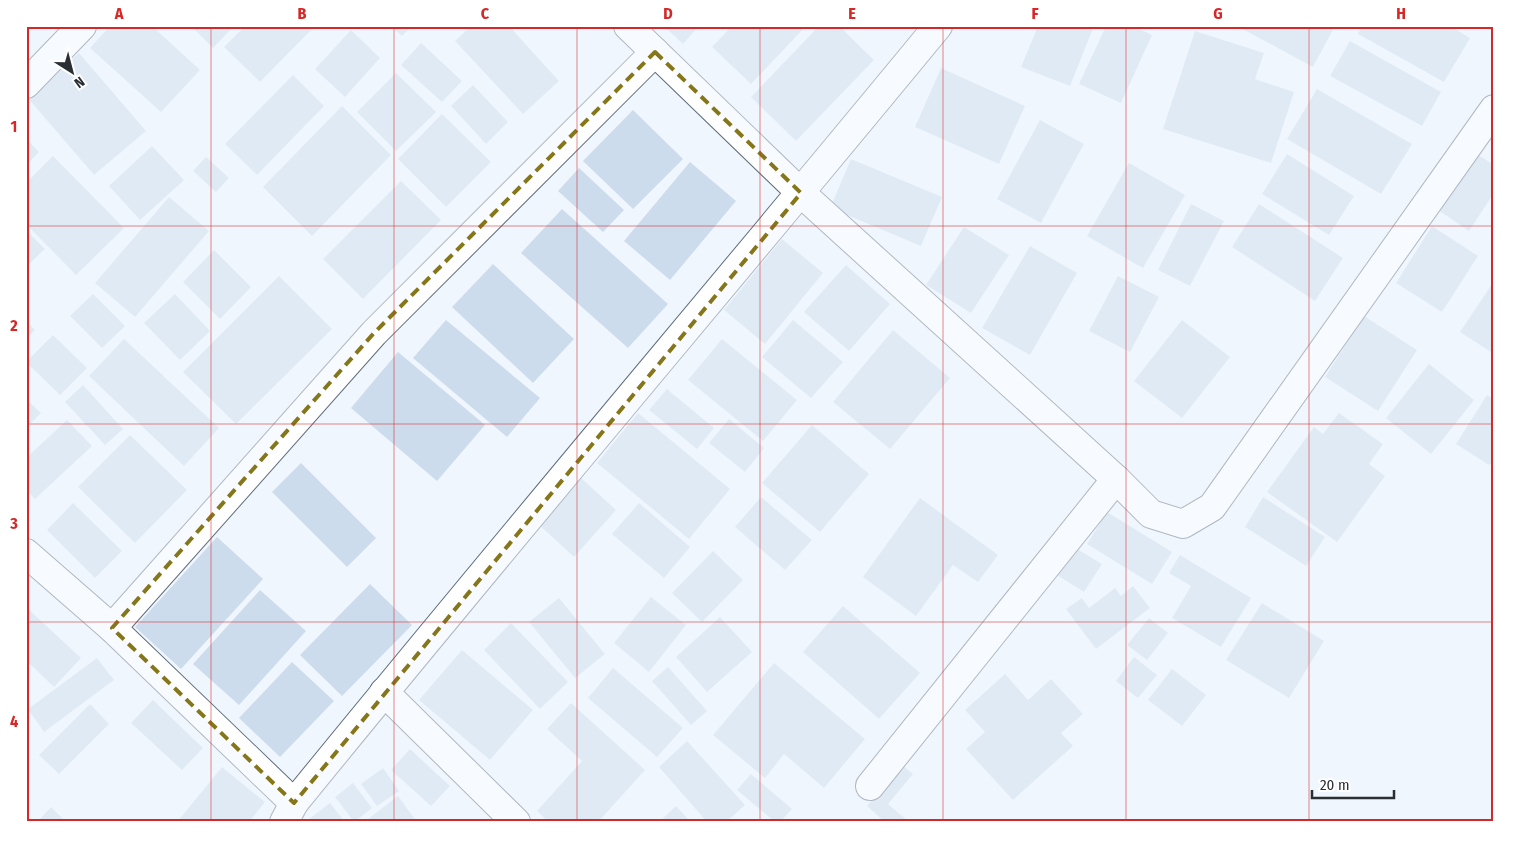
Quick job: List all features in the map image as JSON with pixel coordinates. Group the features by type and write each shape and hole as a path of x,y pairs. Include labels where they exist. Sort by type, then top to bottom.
{"street":[{"path":"26,84 82,26"},
{"path":"628,26 801,192 1116,479 1151,514 1183,524 1212,507 1494,108"},
{"path":"30,562 112,628 289,812 384,692 938,26"},
{"path":"112,628 374,333 655,52"},
{"path":"870,786 1116,479"},
{"path":"384,692 516,822"}],"highlighted area":[{"path":"655,52 801,193 294,803 112,628 374,333"}],"building":[{"path":"110,26 152,26 200,70 161,112 90,48"},
{"path":"191,26 234,26 213,48"},
{"path":"245,26 315,26 260,82 224,47"},
{"path":"391,26 412,26 402,36"},
{"path":"471,26 509,26 559,81 523,114 455,41"},
{"path":"664,26 699,26 683,44"},
{"path":"732,26 806,26 751,84 712,47"},
{"path":"819,26 839,26 874,60 796,141 751,97"},
{"path":"1038,26 1094,26 1070,86 1021,67"},
{"path":"1106,26 1133,26 1152,35 1121,103 1079,84"},
{"path":"1237,26 1335,26 1313,67"},
{"path":"1362,26 1450,26 1470,38 1444,82 1358,34"},
{"path":"351,30 380,58 345,97 315,69"},
{"path":"1195,31 1264,53 1255,79 1294,92 1271,163 1163,129"},
{"path":"1350,41 1441,92 1422,126 1330,76"},
{"path":"421,43 462,81 442,102 401,65"},
{"path":"79,53 146,131 94,175 27,97"},
{"path":"941,68 1025,106 999,164 915,127"},
{"path":"396,73 436,112 396,151 357,112"},
{"path":"293,75 324,106 257,175 225,144"},
{"path":"473,85 508,122 486,144 451,106"},
{"path":"1317,89 1412,144 1381,194 1287,139"},
{"path":"342,106 391,155 312,236 263,187"},
{"path":"633,110 683,159 633,209 583,161"},
{"path":"442,114 491,162 446,207 398,159"},
{"path":"1040,120 1084,144 1041,223 997,199"},
{"path":"26,139 39,152 26,165"},
{"path":"152,146 184,180 140,220 109,186"},
{"path":"1475,153 1494,165 1494,193 1469,231 1438,210"},
{"path":"1287,154 1354,196 1329,235 1262,194"},
{"path":"53,156 124,228 76,275 26,224 26,183"},
{"path":"206,157 229,178 216,192 193,171"},
{"path":"851,159 942,197 921,246 830,208"},
{"path":"690,162 736,201 670,280 624,241"},
{"path":"1129,163 1185,195 1143,268 1087,236"},
{"path":"579,168 624,210 603,232 558,191"},
{"path":"401,181 441,220 363,299 323,259"},
{"path":"169,197 209,231 135,317 95,283"},
{"path":"1191,204 1224,221 1190,286 1158,270"},
{"path":"1259,204 1343,258 1315,301 1232,247"},
{"path":"562,209 668,304 628,348 521,253"},
{"path":"1432,226 1478,256 1442,312 1396,283"},
{"path":"964,227 1009,255 971,313 926,285"},
{"path":"26,230 45,249 26,267"},
{"path":"782,239 823,273 765,344 724,310"},
{"path":"1030,246 1077,273 1030,355 982,328"},
{"path":"214,250 251,287 220,319 183,282"},
{"path":"493,264 574,339 533,383 452,307"},
{"path":"846,265 890,304 849,351 804,312"},
{"path":"279,276 332,329 236,424 183,372"},
{"path":"1118,276 1159,297 1130,352 1089,331"},
{"path":"1494,281 1494,354 1460,332"},
{"path":"93,294 125,326 102,348 70,316"},
{"path":"175,294 210,331 180,360 144,323"},
{"path":"1364,316 1417,350 1378,411 1325,377"},
{"path":"446,320 540,398 507,437 413,358"},
{"path":"793,320 843,362 811,398 762,357"},
{"path":"1182,320 1230,357 1182,418 1134,381"},
{"path":"26,321 35,330 26,339"},
{"path":"893,330 950,378 890,449 833,402"},
{"path":"53,335 87,368 60,395 26,362"},
{"path":"124,339 219,428 184,466 89,376"},
{"path":"722,339 797,400 763,441 688,380"},
{"path":"398,352 485,425 437,481 351,408"},
{"path":"1429,364 1474,400 1431,454 1386,418"},
{"path":"83,385 123,429 105,445 65,402"},
{"path":"667,389 714,428 697,449 649,410"},
{"path":"1487,395 1494,400 1494,459 1489,465 1456,444"},
{"path":"26,399 41,413 26,428"},
{"path":"638,413 730,489 689,539 597,463"},
{"path":"1339,413 1383,444 1369,464 1385,476 1337,542 1267,492 1314,427 1323,434"},
{"path":"729,419 764,448 745,472 709,443"},
{"path":"67,420 92,446 35,499 26,489 26,458"},
{"path":"812,425 869,474 820,532 762,483"},
{"path":"130,435 187,490 135,543 78,487"},
{"path":"301,463 376,538 347,567 272,492"},
{"path":"580,477 616,510 574,557 537,523"},
{"path":"761,497 812,540 785,570 735,527"},
{"path":"1263,497 1325,537 1306,566 1245,527"},
{"path":"920,498 998,555 978,582 953,565 916,616 863,577"},
{"path":"73,503 122,551 95,578 47,530"},
{"path":"639,503 690,547 664,578 612,534"},
{"path":"1107,512 1172,552 1152,584 1087,544"},
{"path":"217,537 263,579 181,669 135,627"},
{"path":"1074,547 1102,564 1084,592 1057,575"},
{"path":"713,551 743,580 702,622 672,593"},
{"path":"1180,555 1251,598 1221,647 1172,618 1191,586 1169,573"},
{"path":"370,584 412,625 342,696 300,655"},
{"path":"1133,586 1150,608 1096,649 1066,609 1082,598 1089,608 1115,588 1121,596"},
{"path":"260,590 306,631 239,705 193,664"},
{"path":"651,597 686,625 649,672 614,643"},
{"path":"559,598 605,654 575,678 529,622"},
{"path":"1262,603 1324,641 1289,698 1226,660"},
{"path":"843,606 920,673 879,719 803,652"},
{"path":"26,607 81,658 54,687 30,664 26,668"},
{"path":"720,617 752,652 707,692 676,657"},
{"path":"1149,618 1168,633 1147,660 1127,645"},
{"path":"511,623 568,682 540,709 484,650"},
{"path":"462,650 533,710 490,760 419,700"},
{"path":"1134,657 1157,675 1138,698 1116,681"},
{"path":"97,658 114,680 44,732 28,709"},
{"path":"292,662 334,701 280,757 239,718"},
{"path":"774,663 865,739 824,788 784,754 765,778 713,735"},
{"path":"668,667 707,711 691,725 652,681"},
{"path":"613,668 683,728 657,757 588,698"},
{"path":"1172,669 1206,695 1182,726 1148,700"},
{"path":"1005,674 1028,700 1051,679 1083,714 1061,733 1073,746 1013,800 966,749 985,732 965,710"},
{"path":"153,700 203,748 182,770 131,723"},
{"path":"571,703 645,770 598,822 549,822 537,811 582,761 547,729"},
{"path":"90,704 109,724 59,774 39,755"},
{"path":"687,741 745,805 726,822 707,822 659,767"},
{"path":"410,749 450,786 431,806 391,770"},
{"path":"902,765 913,774 888,804 909,822 885,822 867,806"},
{"path":"222,767 265,802 249,822 177,822"},
{"path":"383,768 399,791 377,806 361,784"},
{"path":"751,774 792,809 780,822 775,822 737,790"},
{"path":"353,783 372,808 354,822 335,797"},
{"path":"398,796 417,822 364,822"},
{"path":"330,803 345,822 311,822 309,819"},
{"path":"676,806 691,822 659,822"},
{"path":"51,807 66,822 37,822"}]}
